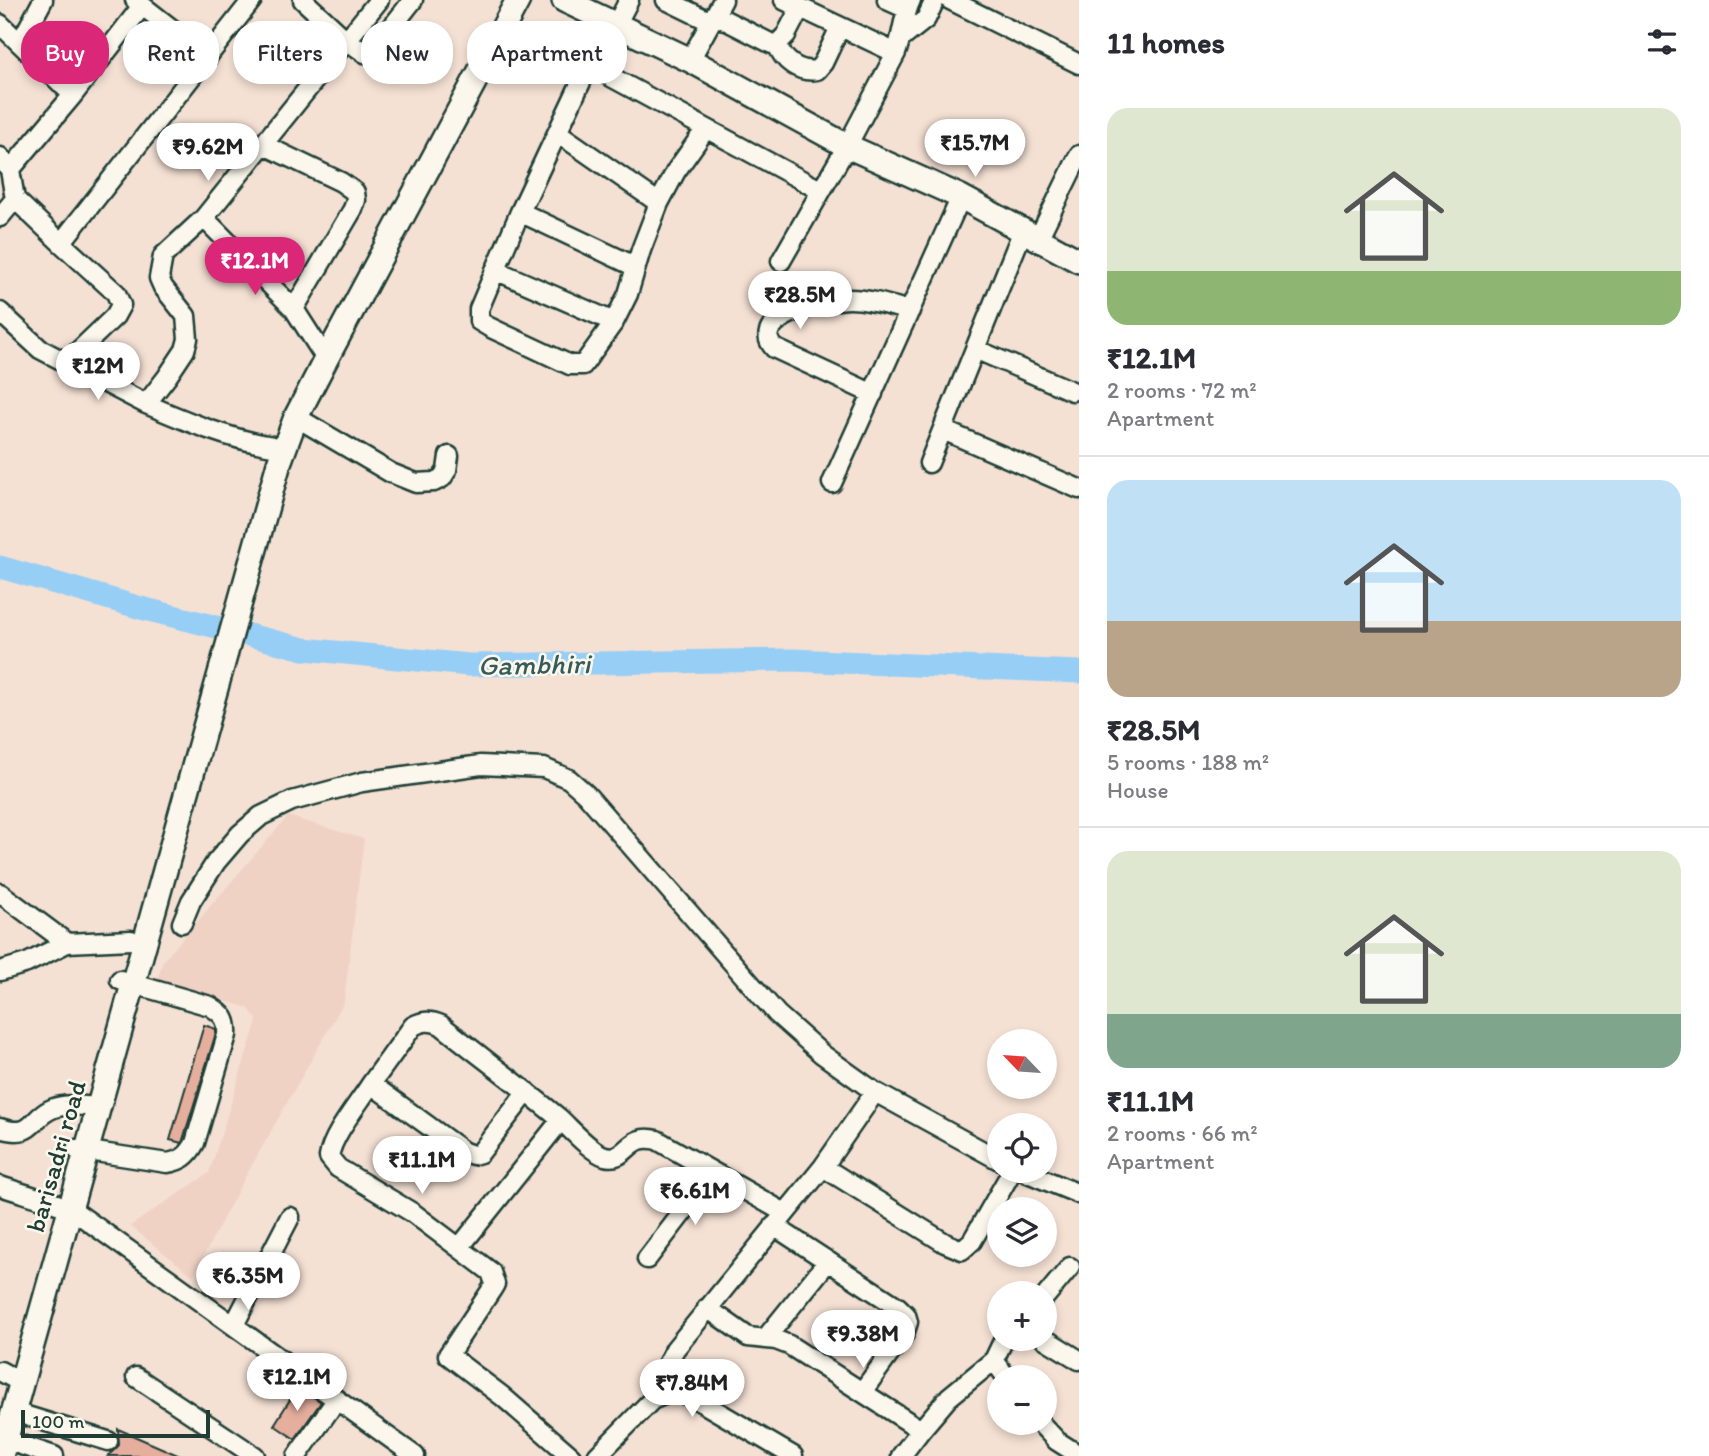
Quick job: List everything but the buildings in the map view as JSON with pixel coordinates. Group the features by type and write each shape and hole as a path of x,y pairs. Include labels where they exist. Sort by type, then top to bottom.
{"main road":[{"path":"145,913 279,463 299,412 518,0"},
{"path":"570,1 608,21"},
{"path":"627,30 690,60 847,146 961,197 1079,261"},
{"path":"145,913 273,446 289,415 299,412"},
{"name":"barisadri road","path":"127,981 131,940 145,913"},
{"name":"barisadri road","path":"5,1431 145,913"},
{"name":"barisadri road","path":"5,1431 6,1375 66,1206"}],"street":[{"path":"20,43 43,0"},
{"path":"219,43 252,0"},
{"path":"303,0 326,21"},
{"path":"347,39 379,0"},
{"path":"347,41 360,51 371,51 413,0"},
{"path":"613,21 629,0"},
{"path":"666,0 717,12 772,44 777,44 786,35 790,2 839,27 899,45"},
{"path":"781,261 847,146 899,45 909,4 887,0"},
{"path":"899,45 926,19 935,0"},
{"path":"950,0 1079,64"},
{"path":"66,363 115,316 121,305 116,293 15,199 5,163 73,95 139,3 162,21"},
{"path":"690,60 717,12"},
{"path":"0,24 73,95"},
{"path":"777,44 781,55 791,64 805,71 817,70 823,63 839,27"},
{"path":"61,243 187,84"},
{"path":"146,404 167,377 185,349 188,339 186,316 163,288 159,278 163,256 204,218 312,84"},
{"path":"580,84 520,212 479,309 479,321 570,365 583,365 614,322 628,294 659,203 676,171 705,130"},
{"path":"623,84 820,190"},
{"path":"558,133 659,203"},
{"path":"264,145 355,192 354,209 294,309"},
{"path":"929,463 975,349 1031,235 1079,155"},
{"path":"832,483 961,197"},
{"path":"0,217 15,199"},
{"path":"520,212 636,267"},
{"path":"204,218 294,309 326,359"},
{"path":"495,270 614,322"},
{"path":"873,394 774,348 768,342 771,326 786,316 834,300 865,300 910,311"},
{"path":"0,312 40,349 146,404 221,435 273,446"},
{"path":"975,349 1072,391"},
{"path":"299,412 391,473 416,483 433,482 442,478 447,470 449,456"},
{"path":"943,430 1079,489"},
{"path":"182,923 191,901 216,862 240,834 261,816 292,801 362,782 481,765 544,768 569,779 586,794 777,1014 822,1054 875,1091 987,1153"},
{"path":"0,893 67,943"},
{"path":"0,971 27,963 67,943 131,940"},
{"path":"81,1150 167,1163 178,1161 189,1154 195,1143 227,1035 228,1024 222,1014 210,1006 127,981"},
{"path":"571,1456 502,1396 448,1355 495,1283 491,1272 413,1213 332,1163 330,1149 371,1084 413,1026 422,1022 432,1021 441,1025 527,1092 598,1153 614,1157 639,1139 657,1140 713,1173 780,1220 828,1261 898,1307 906,1315 908,1322 904,1334 862,1392"},
{"path":"371,1084 464,1152 473,1155 480,1153 487,1145 527,1092"},
{"path":"663,1394 662,1378 668,1360 707,1308 823,1167 875,1091"},
{"path":"0,1128 21,1132 30,1128 50,1110 62,1106 93,1107"},
{"path":"459,1248 561,1120"},
{"path":"823,1167 945,1243 962,1250 972,1241 1005,1183"},
{"path":"647,1258 713,1173"},
{"path":"1052,1183 1079,1194"},
{"path":"0,1186 66,1206 337,1399 394,1450 415,1456"},
{"path":"234,1325 290,1217"},
{"path":"765,1339 828,1261"},
{"path":"1057,1284 1076,1264"},
{"path":"707,1308 748,1337 789,1345 921,1430"},
{"path":"1057,1346 1079,1360"},
{"path":"901,1456 949,1397 994,1360 998,1351"},
{"path":"994,1360 998,1365"},
{"path":"136,1377 256,1456"},
{"path":"597,1456 652,1400 671,1392 689,1395 793,1456"},
{"path":"297,1456 337,1399"},
{"path":"5,1431 108,1441"},
{"path":"5,1431 54,1456"},
{"path":"1051,1435 1079,1455"}],"shaded area":[{"path":"288,816 364,839 344,1002 193,1276 130,1226 209,1173 257,1020 248,1008 157,980 163,961"}],"waterway":[{"name":"Gambhiri","path":"0,567 141,608 304,649 469,665 793,660 1079,672"}]}
